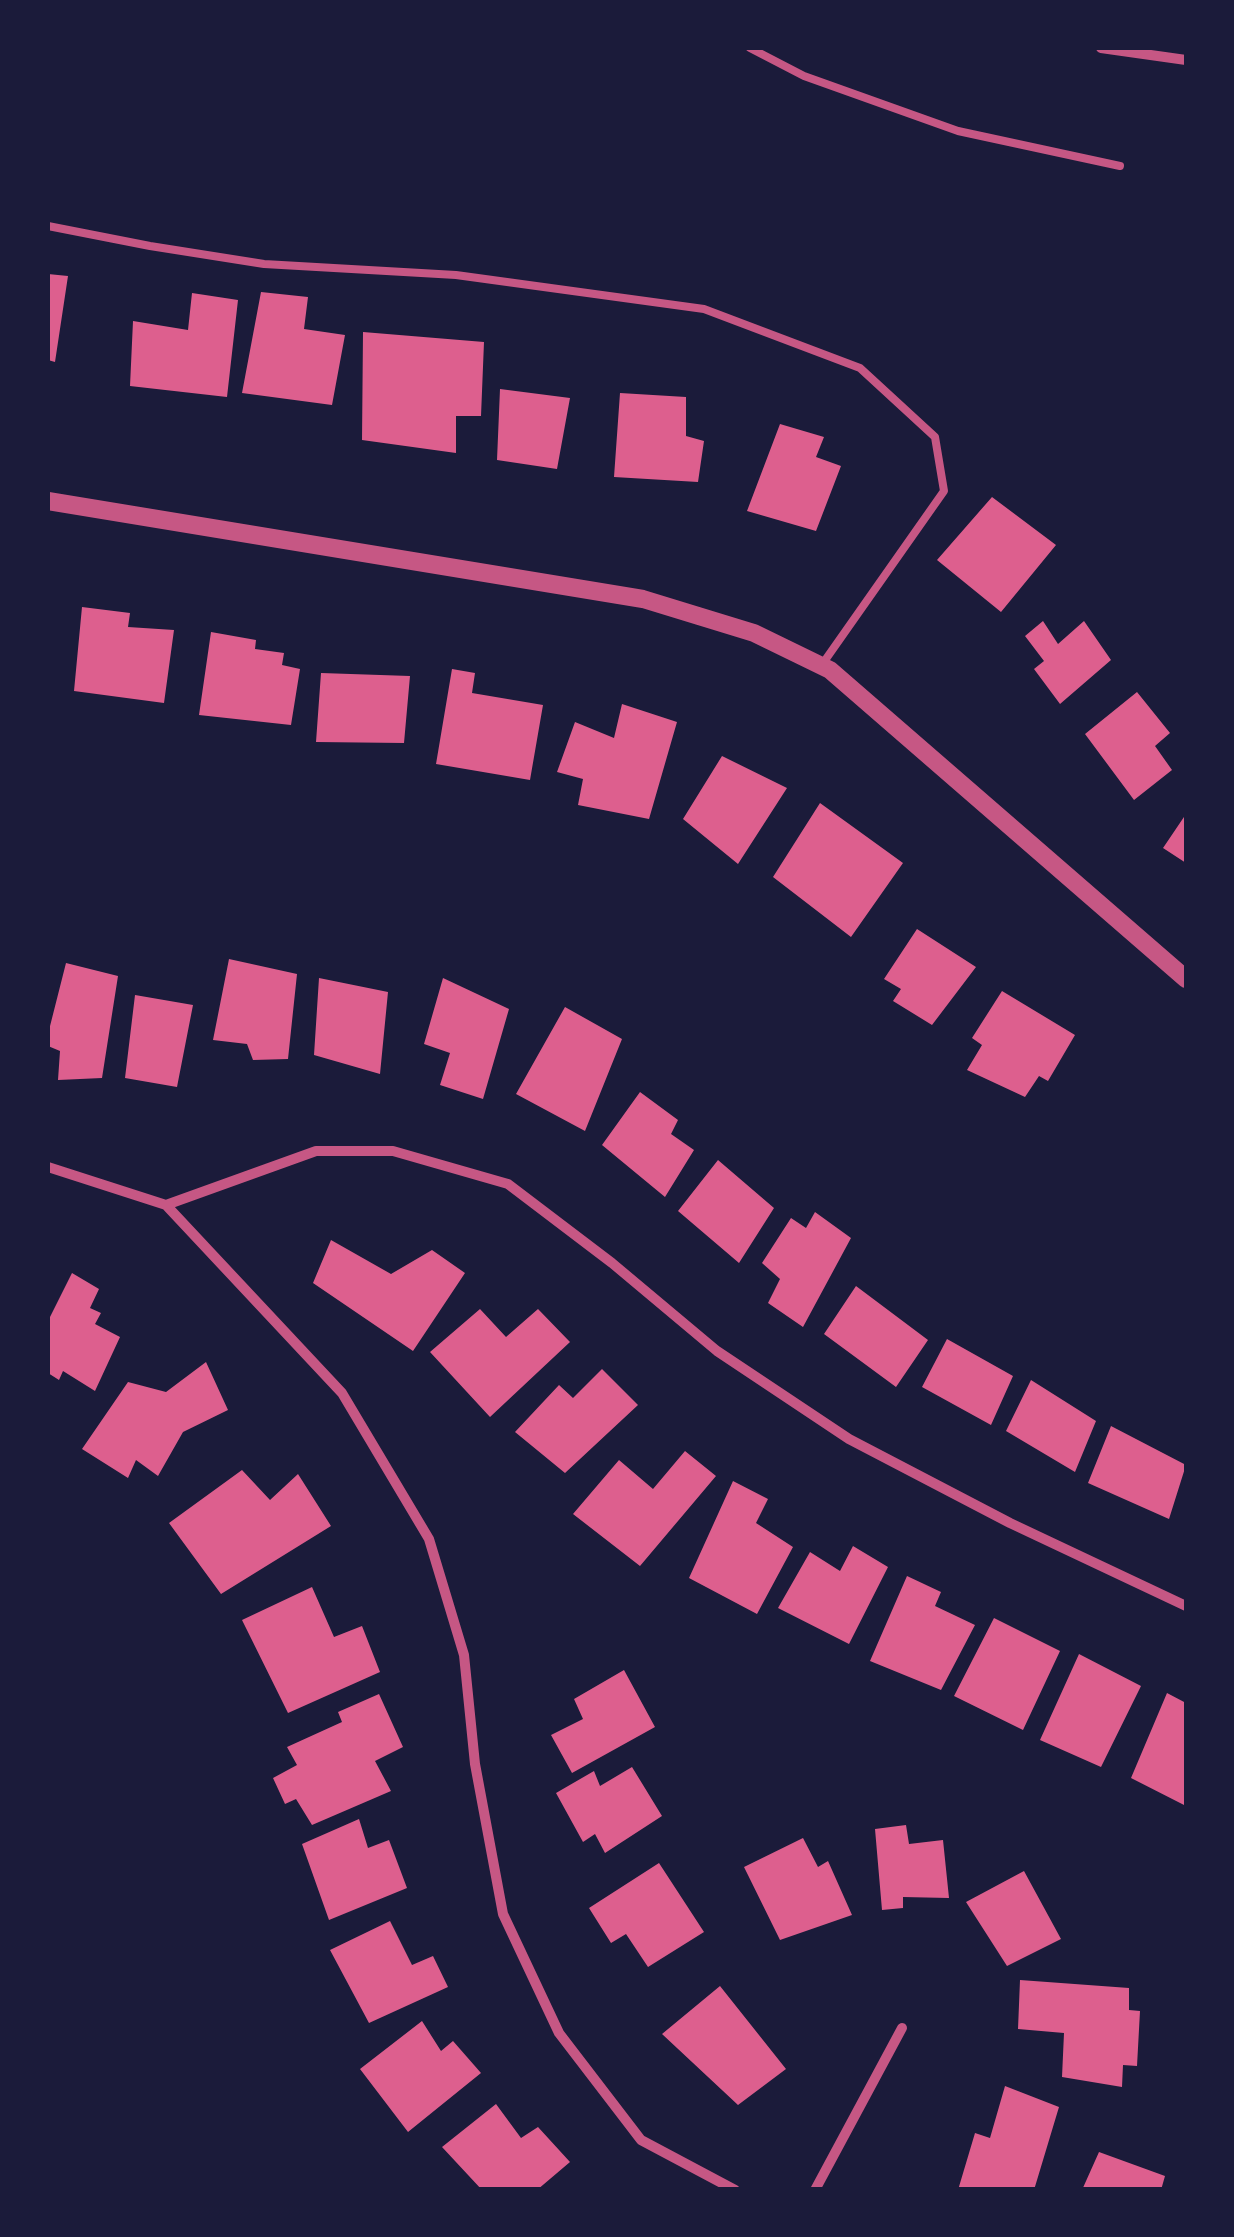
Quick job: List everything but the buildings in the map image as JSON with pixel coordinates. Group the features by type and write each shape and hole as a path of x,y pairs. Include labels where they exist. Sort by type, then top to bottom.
{"street":[{"path":"1100,48 1186,60"},
{"path":"48,501 643,598 754,633 830,670 1186,978"},
{"path":"166,1205 316,1151 393,1152 508,1184 717,1350 849,1439 1010,1523 1186,1606"},
{"path":"48,1167 166,1205 342,1393 429,1539 464,1655 475,1764 503,1914 559,2034 641,2140 735,2190"},
{"path":"815,2190 902,2028"}],"lane":[{"path":"750,48 804,76 958,131 1120,166"},
{"path":"48,226 264,264 456,275 704,309 860,368 935,438 944,492 821,666"}]}
